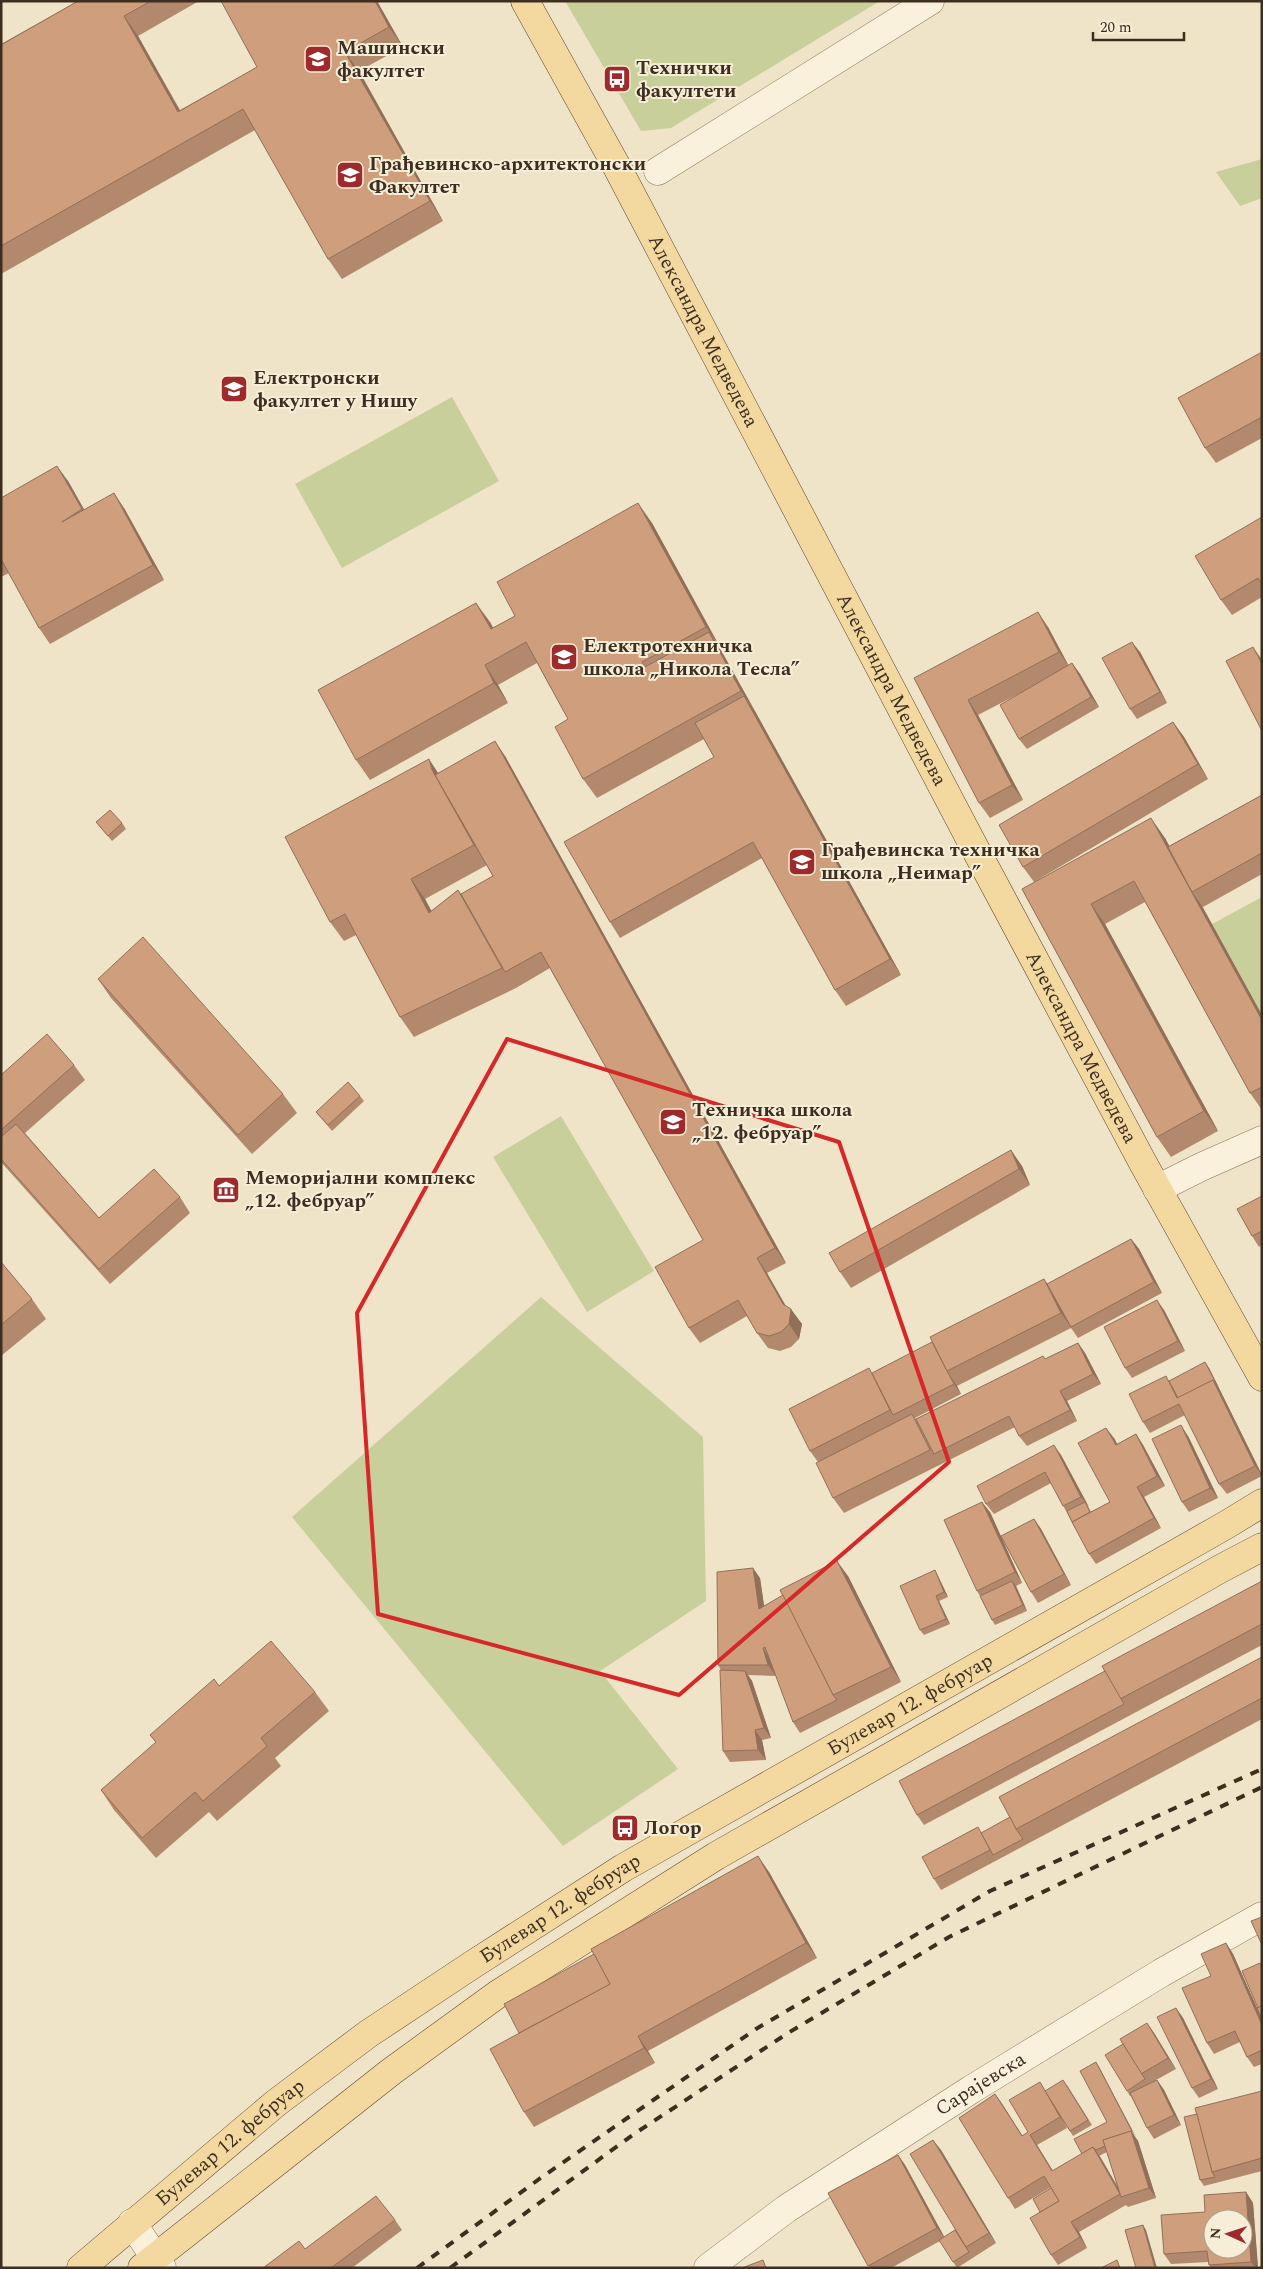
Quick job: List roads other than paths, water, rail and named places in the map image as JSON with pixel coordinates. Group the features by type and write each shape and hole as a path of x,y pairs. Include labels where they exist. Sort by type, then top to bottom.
{"main road":[{"name":"Александра Медведева","path":"525,1 617,167 970,839 1157,1189 1262,1377"},
{"name":"Булевар 12. фебруар","path":"81,2268 276,2103 368,2034 623,1868 1218,1530 1262,1503"},
{"name":"Булевар 12. фебруар","path":"153,2264 392,2071 498,1994 612,1924 716,1856 1220,1568 1262,1547"}],"street":[{"path":"658,171 930,1"},
{"path":"1157,1189 1201,1166 1262,1140"},
{"name":"Сарајевска","path":"708,2268 786,2209 972,2089 1161,1973 1262,1916"},
{"path":"132,2223 153,2264"}],"railway":[{"path":"417,2268 542,2177 756,2029 990,1891 1262,1769"},
{"path":"450,2268 634,2134 788,2033 949,1937 1262,1787"}],"place":[{"name":"Машински факултет","path":"318,59"},
{"name":"Технички факултети","path":"617,79"},
{"name":"Грађевинско-архитектонски Факултет","path":"350,175"},
{"name":"Електронски факултет у Нишу","path":"234,389"},
{"name":"Електротехничка школа „Никола Тесла”","path":"564,657"},
{"name":"Грађевинска техничка школа „Неимар”","path":"802,862"},
{"name":"Техничка школа „12. фебруар”","path":"673,1122"},
{"name":"Меморијални комплекс „12. фебруар”","path":"226,1190"},
{"name":"Логор","path":"625,1828"}]}
